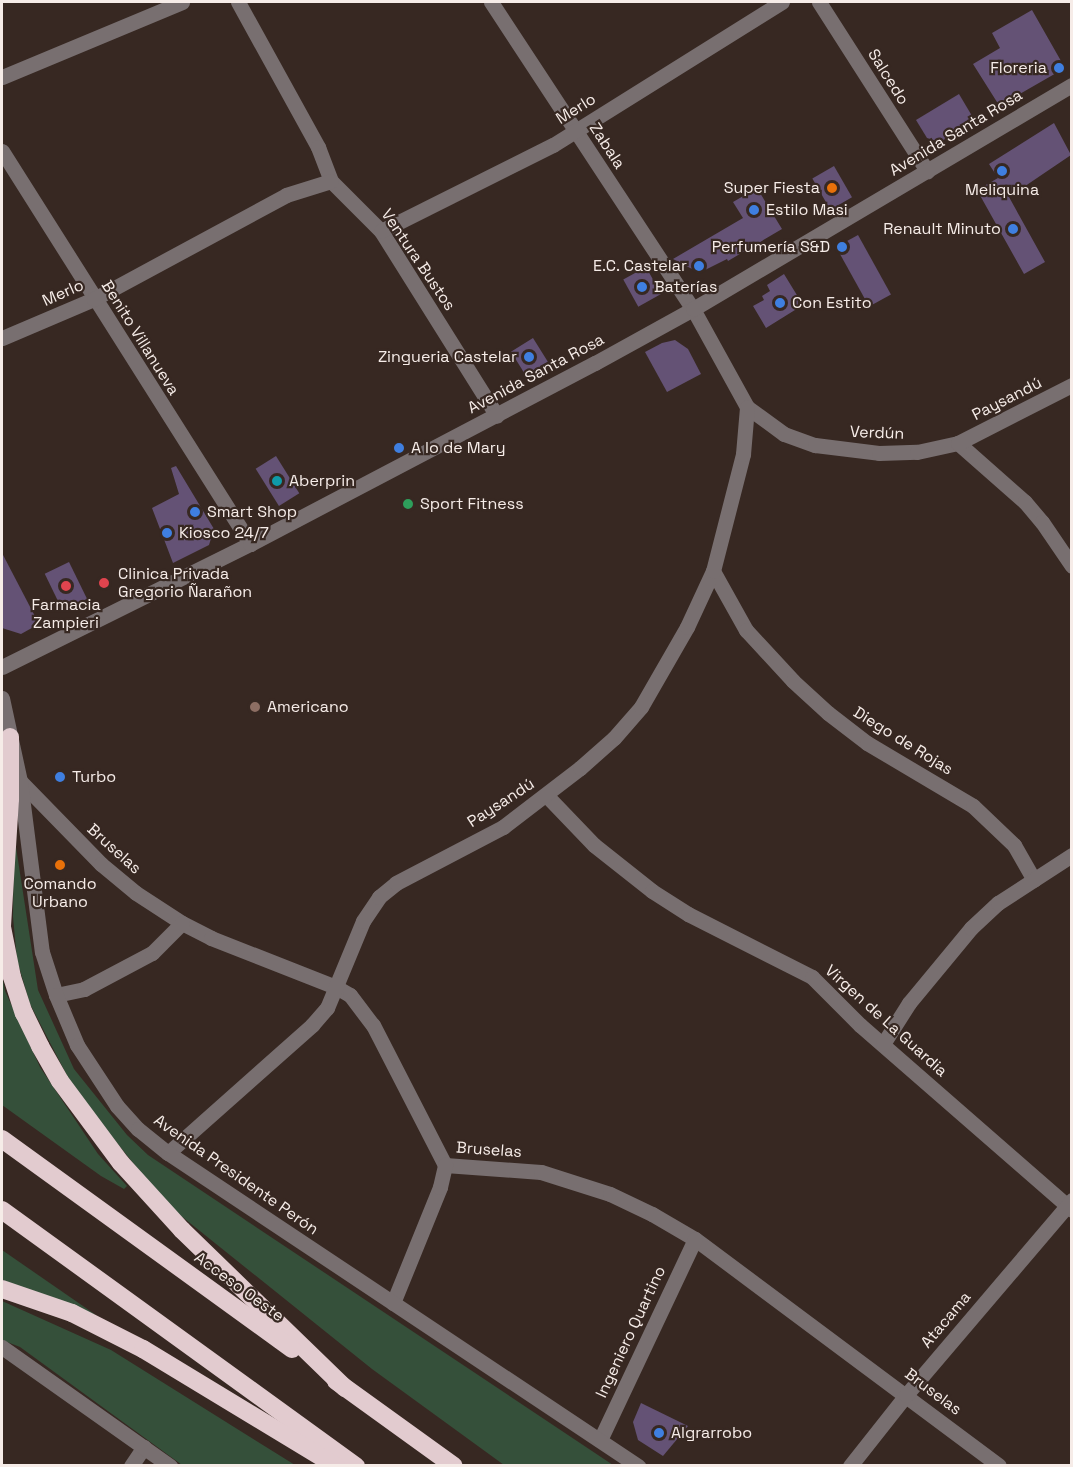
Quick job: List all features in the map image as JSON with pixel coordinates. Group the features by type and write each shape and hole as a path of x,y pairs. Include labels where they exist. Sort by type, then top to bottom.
{"highway":[{"path":"10,737 10,799 2,927 5,951 15,986 40,1046 67,1091 121,1163 182,1230 345,1388"},
{"name":"Acceso Oeste","path":"2,1138 454,1466"},
{"path":"2,1210 356,1466"},
{"path":"2,1289 72,1313 143,1349 336,1466"}],"street":[{"path":"2,77 182,2"},
{"name":"Ventura Bustos","path":"238,2 318,147 331,181 381,231 496,416"},
{"name":"Zabala","path":"491,2 693,309"},
{"name":"Merlo","path":"381,231 576,131 782,2"},
{"name":"Salcedo","path":"819,2 927,171"},
{"name":"Avenida Santa Rosa","path":"2,667 250,544 496,416 693,309 1071,85"},
{"name":"Benito Villanueva","path":"2,150 250,544"},
{"name":"Merlo","path":"2,338 94,299 286,195 331,181"},
{"name":"Verdún","path":"693,309 747,407 784,434 815,445 879,453 917,452 958,443"},
{"name":"Paysandú","path":"958,443 1071,385"},
{"name":"Paysandú","path":"168,1153 312,1025 327,1008 363,921 379,897 396,883 503,827 546,795 614,738 641,706 687,627 713,571 743,454 747,407"},
{"path":"958,443 1025,502 1042,522 1071,566"},
{"name":"Diego de Rojas","path":"713,571 746,630 793,681 828,713 867,743 973,806 1014,845 1034,880"},
{"name":"Avenida Presidente Perón","path":"2,698 20,781 42,952 56,995 77,1045 99,1081 138,1129 168,1153 638,1466"},
{"name":"Bruselas","path":"20,781 101,864 136,893 182,923 212,939 336,987 350,995 373,1025 445,1165 542,1172 574,1181 652,1214 695,1239 999,1466"},
{"name":"Virgen de La Guardia","path":"546,795 594,845 652,891 688,914 812,977 883,1044 1070,1205"},
{"path":"883,1044 909,1003 971,928 998,903 1071,855"},
{"path":"56,995 84,989 152,953 182,923"},
{"path":"393,1303 440,1187 445,1165"},
{"name":"Atacama","path":"850,1466 906,1395 1070,1205"},
{"name":"Ingeniero Quartino","path":"600,1440 695,1239"},
{"path":"2,1347 170,1466"},
{"path":"131,1466 144,1448"}],"green space":[{"path":"14,834 38,990 74,1069 127,1135 148,1155 613,1465 504,1465 372,1369 165,1203 74,1089 30,1004 17,960 13,917"},
{"path":"2,975 5,991 40,1067 98,1154 127,1186 124,1189 101,1176 2,1105"},
{"path":"2,1250 96,1315 2,1280"},
{"path":"2,1301 111,1350 295,1465 182,1465 20,1347 2,1340"}],"building":[{"path":"1032,10 1065,68 1018,95 1015,105 1002,110 973,64 1000,48 992,33"},
{"path":"959,94 975,121 940,142 927,138 916,120"},
{"path":"1054,123 1071,155 1009,197 1045,262 1024,274 977,190 998,178 989,164"},
{"name":"Super Fiesta","path":"834,166 852,197 830,210 812,178"},
{"path":"757,188 782,229 728,261 727,259 705,270 692,269 673,259 743,218 733,202"},
{"path":"858,235 891,294 869,307 836,247"},
{"name":"Baterías","path":"646,267 661,294 638,307 623,280"},
{"name":"Con Estito","path":"784,274 803,305 766,328 753,306 764,300 762,296 770,291 767,285"},
{"name":"Zingueria Castelar","path":"533,338 548,362 526,376 511,352"},
{"path":"675,340 688,349 701,374 667,392 645,352 662,343"},
{"name":"Aberprin","path":"276,456 299,493 279,506 256,469"},
{"path":"176,466 214,529 209,545 173,563 152,508 179,494 171,468"},
{"path":"2,553 39,624 21,634 2,628"},
{"name":"Farmacia Zampieri","path":"69,562 87,599 63,611 45,574"},
{"name":"Algrarrobo","path":"641,1403 688,1426 663,1456 638,1440 633,1422"}],"place":[{"name":"Floreria","path":"1059,68"},
{"name":"Meliquina","path":"1002,171"},
{"name":"Super Fiesta","path":"832,188"},
{"name":"Estilo Masi","path":"754,210"},
{"name":"Renault Minuto","path":"1013,229"},
{"name":"Perfumería S&D","path":"842,247"},
{"name":"E.C. Castelar","path":"699,266"},
{"name":"Baterías","path":"642,287"},
{"name":"Con Estito","path":"780,303"},
{"name":"Zingueria Castelar","path":"529,357"},
{"name":"A lo de Mary","path":"399,448"},
{"name":"Aberprin","path":"277,481"},
{"name":"Sport Fitness","path":"408,504"},
{"name":"Smart Shop","path":"195,512"},
{"name":"Kiosco 24/7","path":"167,533"},
{"name":"Clinica Privada Gregorio Ñarañon","path":"104,583"},
{"name":"Farmacia Zampieri","path":"66,586"},
{"name":"Americano","path":"255,707"},
{"name":"Turbo","path":"60,777"},
{"name":"Comando Urbano","path":"60,865"},
{"name":"Algrarrobo","path":"659,1433"}]}
